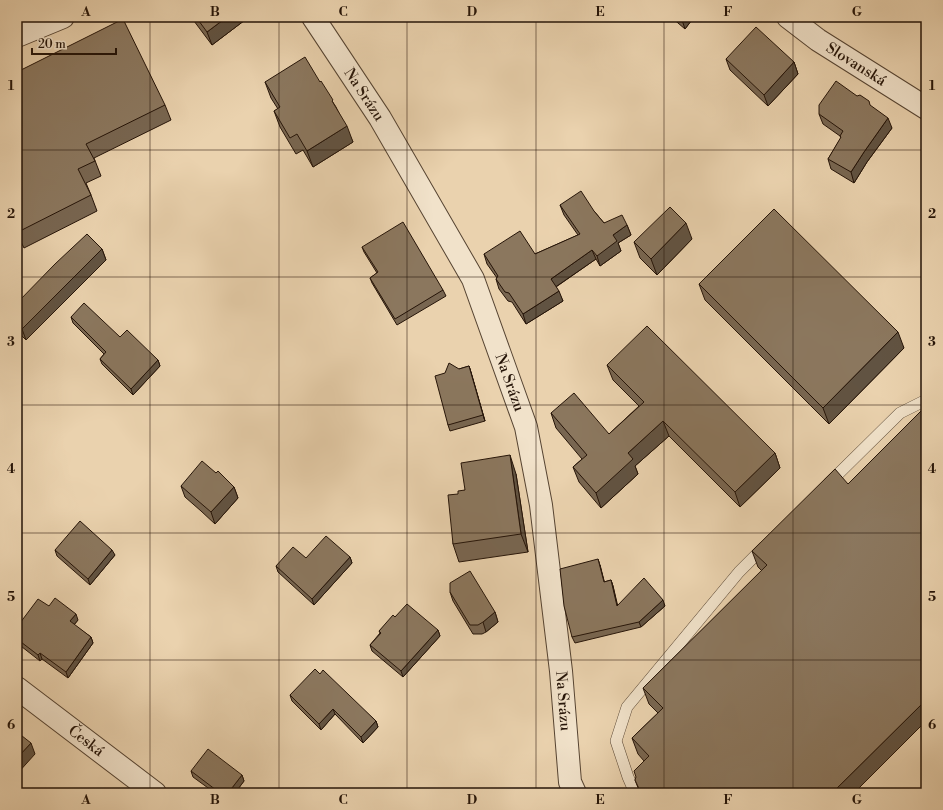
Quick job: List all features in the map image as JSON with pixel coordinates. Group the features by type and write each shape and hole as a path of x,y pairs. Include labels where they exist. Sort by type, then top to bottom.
{"street":[{"path":"17,36 64,17"},
{"name":"Na Srázu","path":"313,17 380,118 473,279 526,427 541,505 561,671 570,782 575,793"},
{"name":"Slovanská","path":"788,17 818,40 926,108"},
{"name":"Česká","path":"17,688 155,793"}],"lane":[{"path":"822,490 900,413 926,400"},
{"path":"635,793 616,741 627,707 739,572 772,539"}],"building":[{"path":"196,17 227,17 207,32"},
{"path":"123,19 165,105 86,144 95,161 78,169 91,195 18,232 17,72"},
{"path":"756,27 794,62 764,95 726,59"},
{"path":"305,57 333,100 332,101 347,126 307,151 297,134 290,138 274,111 280,107 265,82"},
{"path":"836,81 857,96 860,95 869,101 870,105 888,118 851,172 828,159 843,131 819,114 819,105"},
{"path":"581,191 604,223 622,215 627,225 613,235 617,241 597,256 592,250 551,279 559,291 523,314 509,293 505,292 496,279 498,276 484,254 520,231 535,254 580,234 560,205"},
{"path":"670,207 686,223 651,259 634,242"},
{"path":"774,209 898,332 823,408 699,284"},
{"path":"403,222 443,290 395,319 370,278 378,272 362,247"},
{"path":"87,234 102,249 22,329 17,324 17,303"},
{"path":"84,303 120,337 127,330 158,360 131,389 100,359 106,352 71,317"},
{"path":"647,326 775,453 735,492 663,421 628,453 633,459 596,493 573,467 587,455 551,413 574,393 609,434 644,402 607,365"},
{"path":"449,363 459,369 469,366 483,415 448,425 435,376 445,373"},
{"path":"926,406 926,700 832,793 687,793 685,791 680,793 641,793 635,780 636,777 634,771 649,756 632,738 663,708 643,688 767,565 752,551 835,469 848,484"},
{"path":"510,455 521,534 453,544 448,495 458,494 458,491 465,490 461,463"},
{"path":"202,461 216,473 218,471 234,487 211,512 181,486"},
{"path":"80,521 112,550 88,579 55,550"},
{"path":"326,536 350,557 312,599 276,566 293,547 306,558"},
{"path":"598,559 604,582 611,580 617,606 644,578 663,600 639,622 572,637 564,606 560,569"},
{"path":"470,571 495,612 478,625 470,625 450,592 450,583"},
{"path":"55,598 76,614 70,621 91,637 66,672 40,653 38,655 17,639 17,627 38,599 49,606"},
{"path":"407,604 438,630 401,671 370,645 381,633 379,631 393,615 395,617"},
{"path":"315,669 320,674 323,670 376,721 361,737 333,709 319,724 290,695"},
{"path":"17,732 31,743 17,758"},
{"path":"208,749 242,775 228,793 220,793 191,771"}]}
